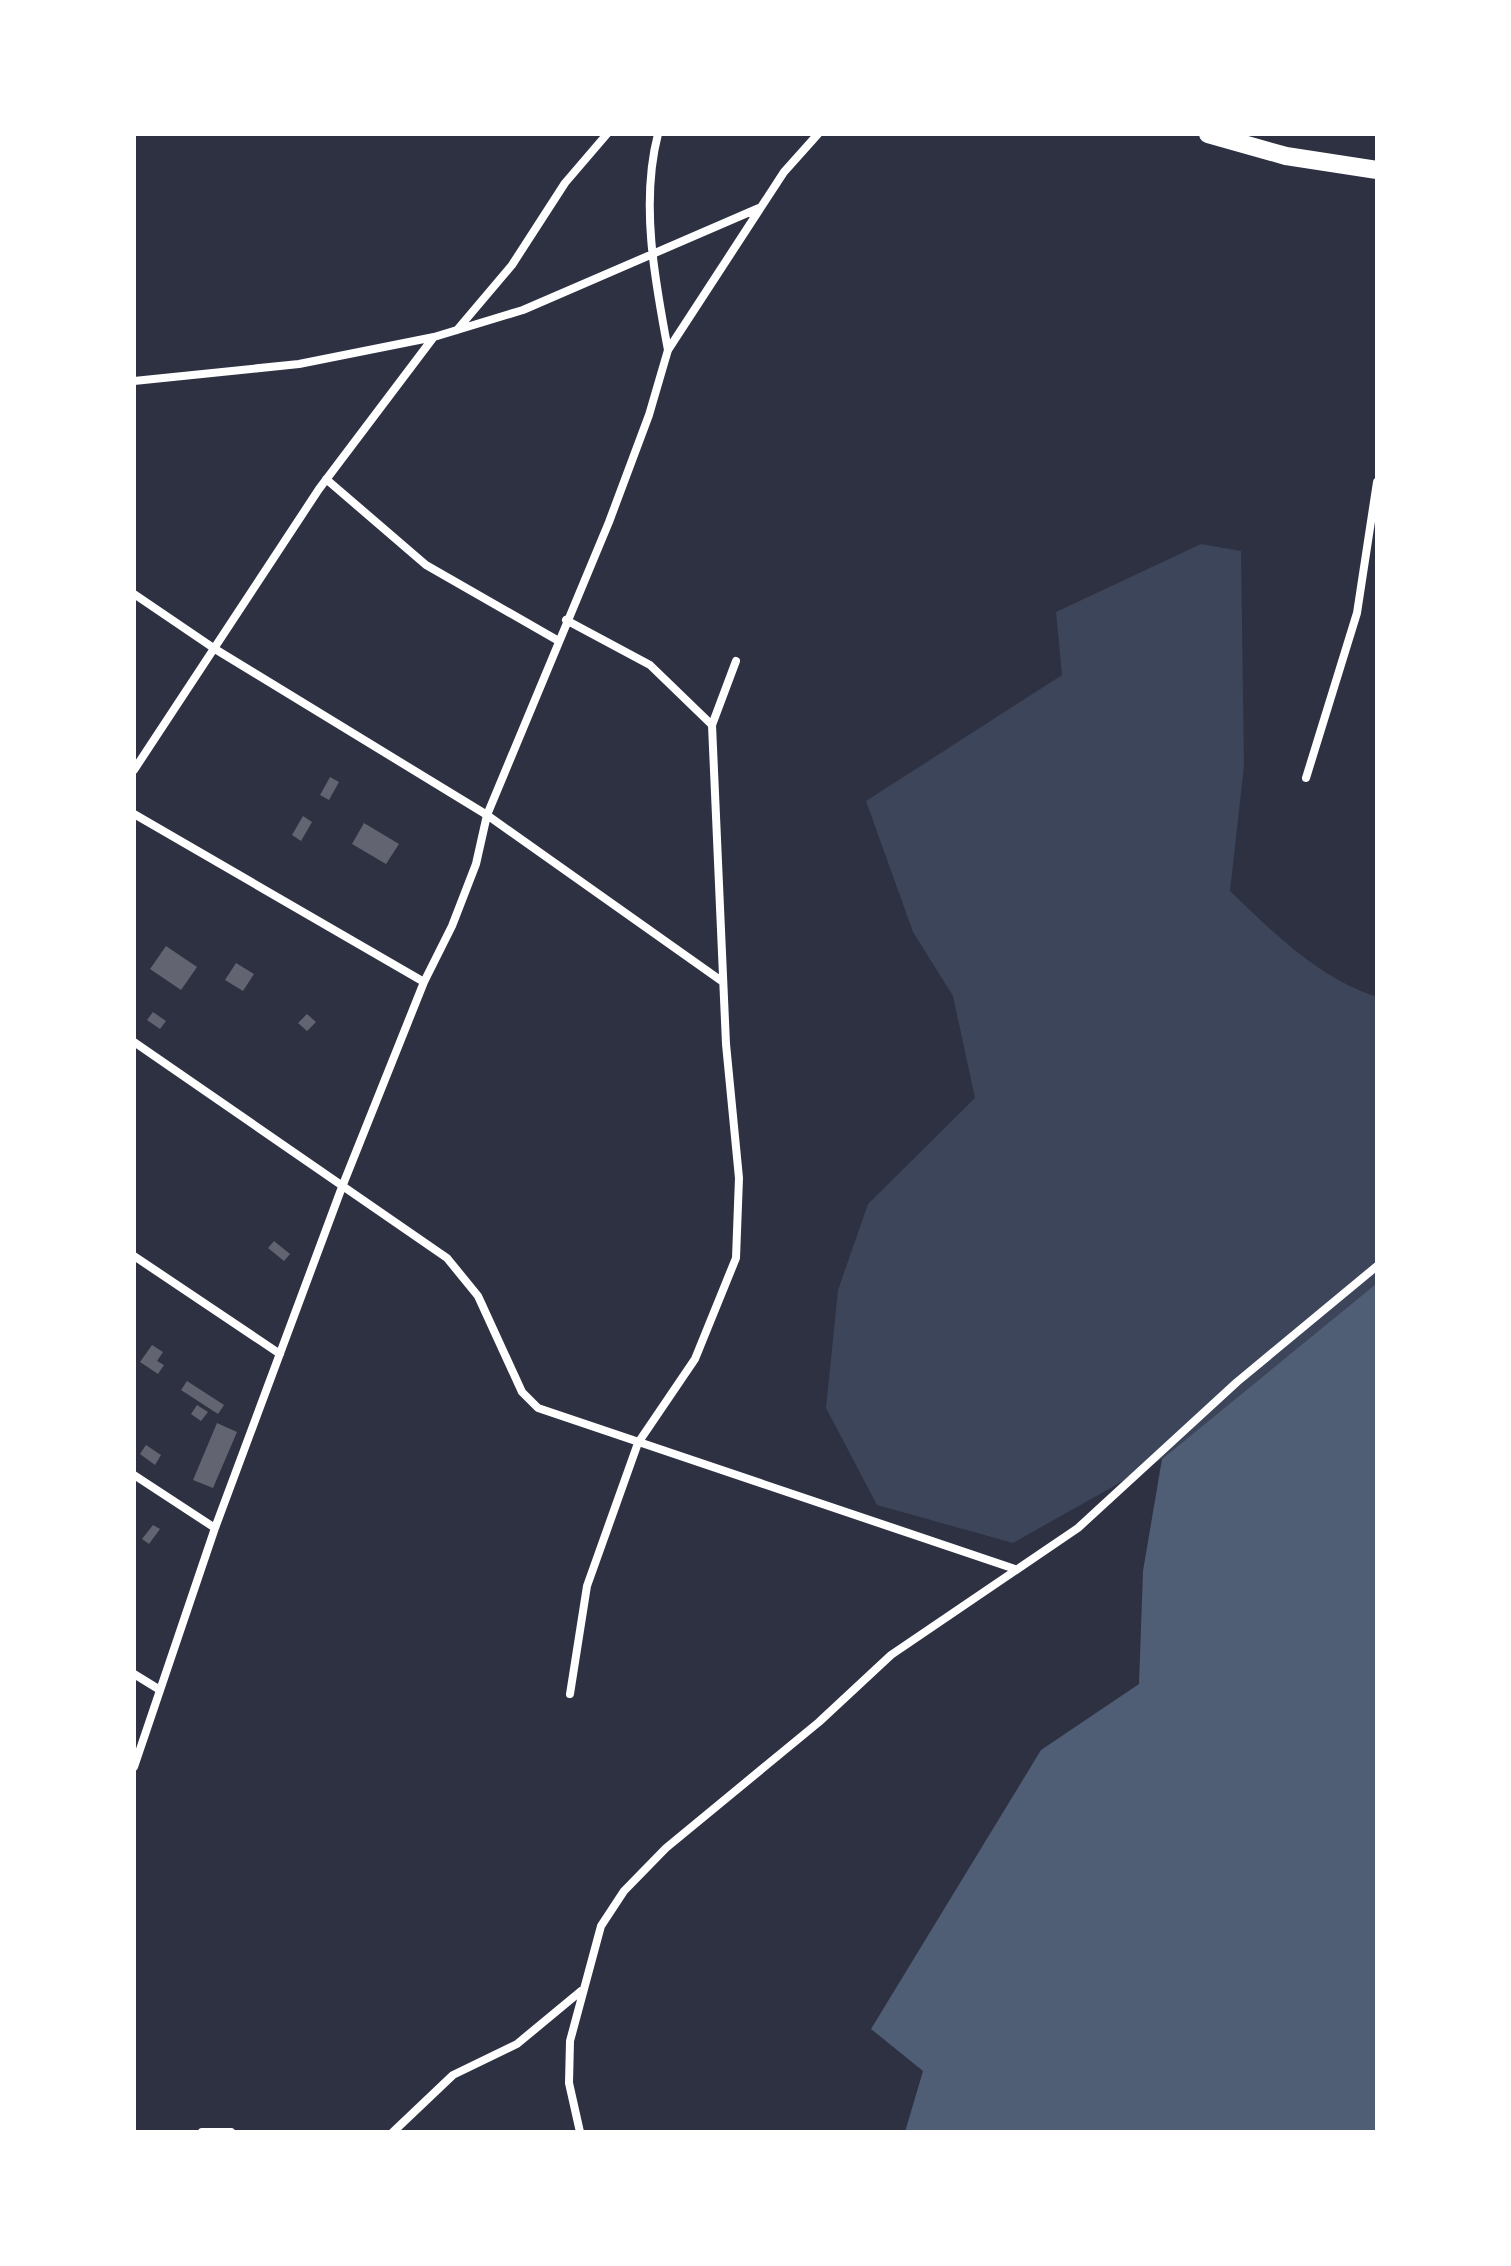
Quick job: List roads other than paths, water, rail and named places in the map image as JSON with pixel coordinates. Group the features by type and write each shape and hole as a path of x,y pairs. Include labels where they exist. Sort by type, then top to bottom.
{"main road":[{"path":"1208,134 1286,156 1377,170"}],"street":[{"path":"456,330 512,265 565,183 607,134"},
{"path":"658,134 652,157 653,252 668,350"},
{"path":"134,1767 215,1528 342,1187 424,982 452,926 476,864 487,815 524,731 557,640 609,522 649,415 668,350 760,208 818,134"},
{"path":"134,381 299,364 434,337 523,310 760,208"},
{"path":"134,770 326,479 434,337"},
{"path":"326,479 426,565 557,640"},
{"path":"1306,778 1357,613 1377,482"},
{"path":"134,594 215,649 487,815 723,982"},
{"path":"566,620 650,665 712,725"},
{"path":"570,1694 587,1586 638,1443 695,1359 736,1258 739,1178 723,982 712,725 736,661"},
{"path":"134,814 424,982"},
{"path":"134,1042 447,1258 478,1296 522,1392 538,1408 1015,1569"},
{"path":"134,1256 280,1354"},
{"path":"580,2132 569,2083 570,2041 581,1990 601,1926 624,1891 666,1848 819,1722 891,1655 1078,1528 1237,1382 1377,1266"},
{"path":"134,1475 215,1528"},
{"path":"134,1674 160,1690"},
{"path":"393,2132 453,2075 517,2044 581,1990"},
{"path":"202,2132 231,2132"}]}
